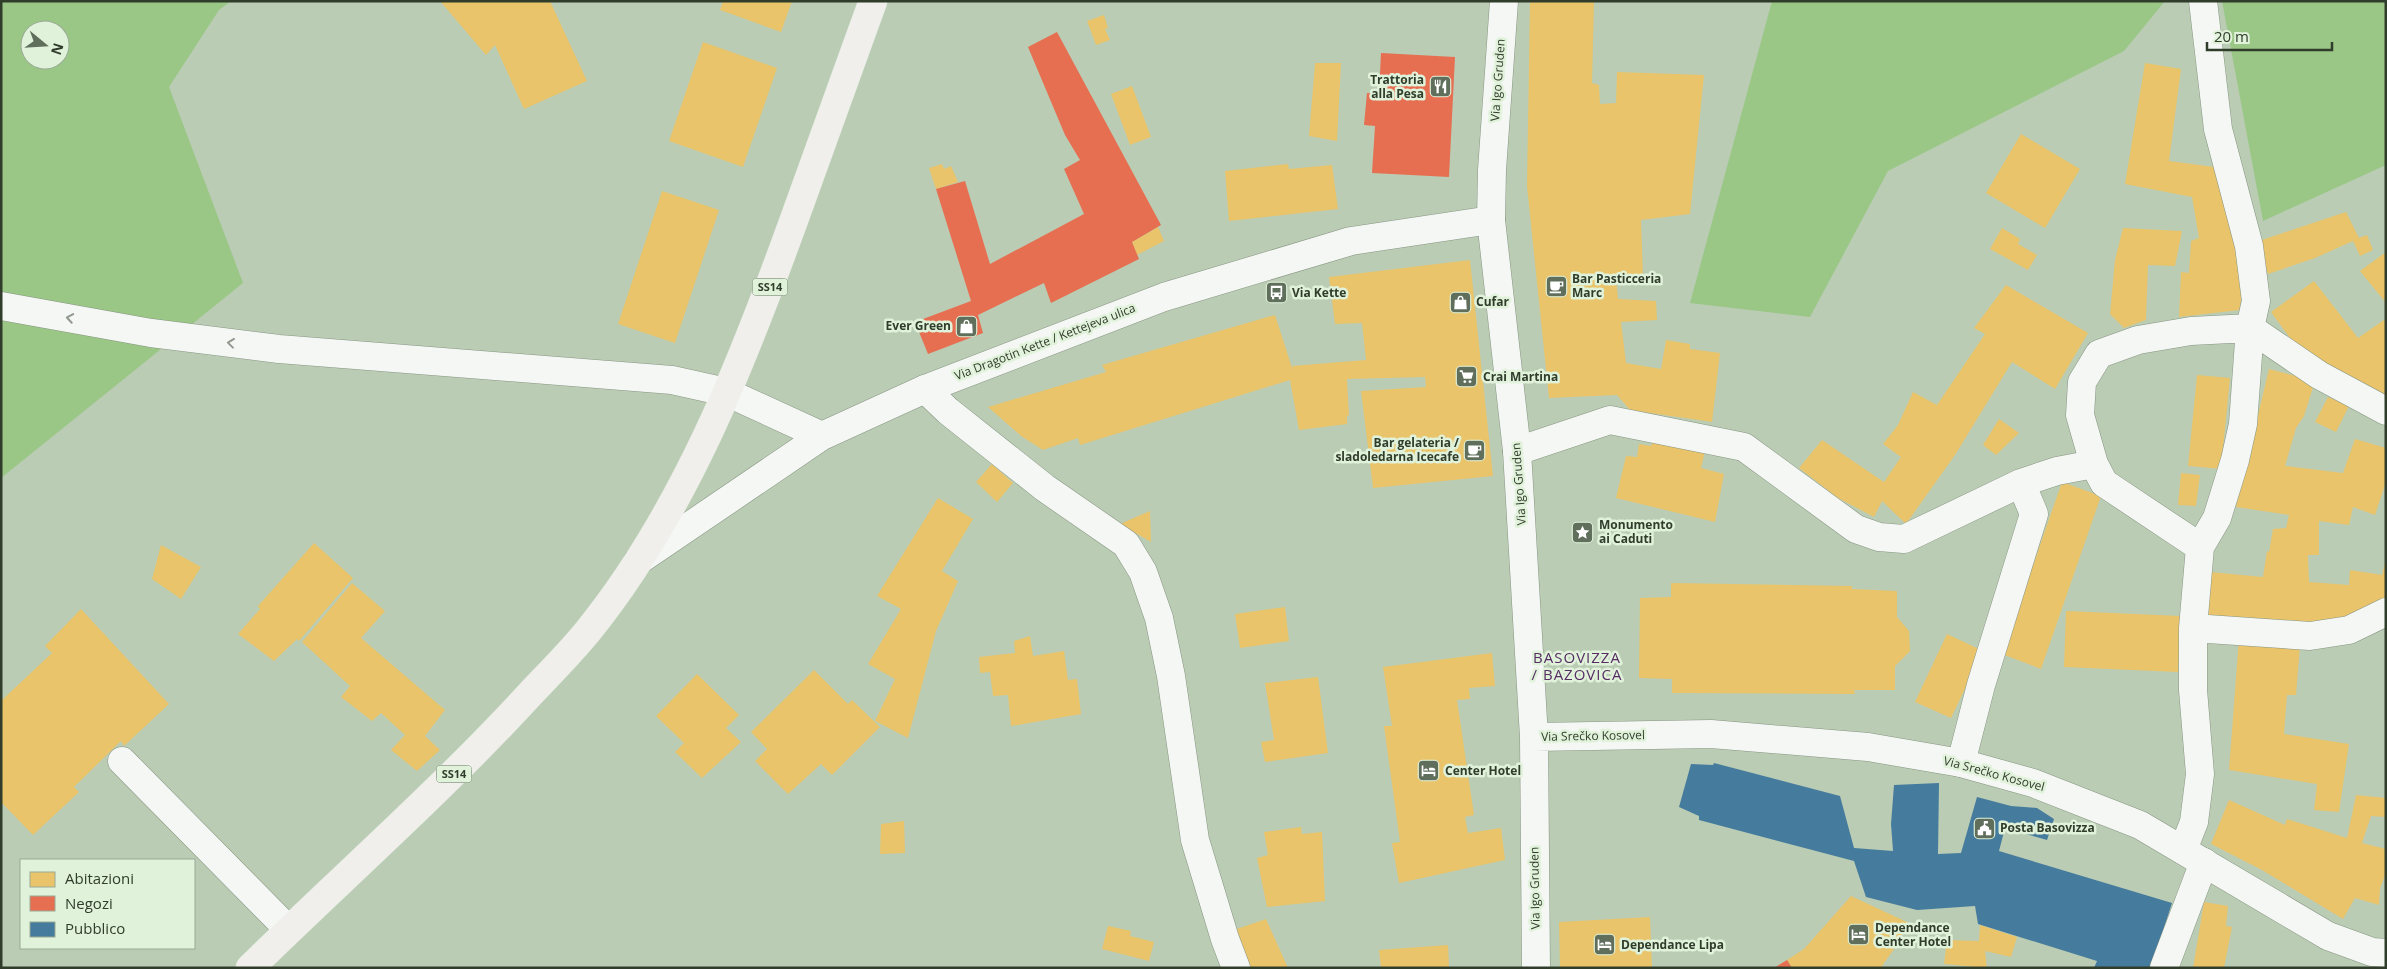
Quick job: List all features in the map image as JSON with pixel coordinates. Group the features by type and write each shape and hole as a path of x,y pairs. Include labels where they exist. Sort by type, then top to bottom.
{"main road":[{"name":"SS14","path":"250,968 430,797 498,729 588,631 638,561 689,471 726,392 766,296 873,1"}],"street":[{"name":"Via Igo Gruden","path":"1504,1 1492,170 1491,220 1517,451 1534,737 1536,968"},
{"path":"2164,968 2194,856 2194,822 2200,774 2193,690 2193,628 2200,547 2217,518 2235,460 2242,424 2250,328 2256,300 2249,246 2218,129 2203,1"},
{"name":"Via Dragotin Kette / Kettejeva ulica","path":"638,561 822,436 924,389 1164,297 1351,241 1491,220"},
{"path":"1,306 152,333 279,349 672,380 726,392 822,436"},
{"path":"2200,547 2104,483 2094,464 2080,415 2082,382 2099,354 2138,340 2190,331 2250,328 2319,375 2386,411"},
{"path":"924,389 948,411 1045,488 1126,544 1143,572 1159,618 1171,676 1195,840 1225,939 1236,968"},
{"path":"1517,451 1610,420 1744,446 1856,529 1879,537 1904,539 2021,483 2057,471 2094,464"},
{"path":"1961,763 1981,685 2034,514 2021,483"},
{"path":"2193,628 2310,636 2349,630 2386,612"},
{"name":"Via Srečko Kosovel","path":"1534,737 1711,734 1868,748 1961,763 2033,783 2086,802 2140,825 2328,936 2372,952 2386,953"},
{"path":"122,761 289,930"}],"green space":[{"path":"1,1 231,1 219,10 169,87 243,283 1,478"},
{"path":"1772,1 2165,1 2124,51 1888,171 1810,317 1690,303"},
{"path":"2222,1 2386,1 2386,165 2263,221"}],"building: Abitazioni":[{"path":"440,1 550,1 587,81 524,109 495,45 486,55"},
{"path":"723,1 792,1 781,32 720,10"},
{"path":"1530,1 1594,1 1592,83 1599,85 1600,104 1616,103 1617,72 1704,75 1690,214 1641,220 1643,276 1616,278 1618,299 1656,301 1657,320 1621,322 1626,363 1661,369 1666,340 1690,344 1690,349 1720,353 1712,422 1630,410 1617,395 1549,398 1527,186"},
{"path":"1104,15 1108,28 1105,29 1110,40 1096,45 1087,21"},
{"path":"703,42 777,68 743,167 669,141"},
{"path":"1315,63 1341,63 1337,141 1309,136"},
{"path":"2145,63 2181,69 2169,161 2222,168 2243,277 2240,310 2179,317 2181,272 2189,273 2191,241 2199,238 2192,197 2125,184"},
{"path":"1132,86 1151,137 1130,145 1111,94"},
{"path":"2021,134 2080,169 2045,228 1986,193"},
{"path":"942,164 944,169 951,166 958,182 936,189 929,168"},
{"path":"1288,164 1289,169 1332,165 1338,209 1229,221 1225,171"},
{"path":"662,191 719,210 675,343 618,324"},
{"path":"2346,212 2359,238 2367,235 2373,250 2360,256 2353,241 2315,258 2268,274 2256,242"},
{"path":"1158,227 1164,241 1137,255 1132,242"},
{"path":"2002,228 2020,239 2018,244 2037,255 2028,270 1990,249"},
{"path":"2123,228 2182,231 2175,266 2148,265 2146,320 2124,328 2110,314 2115,260"},
{"path":"2386,252 2386,303 2360,271"},
{"path":"1470,260 1493,476 1373,488 1361,391 1426,387 1425,377 1347,379 1349,416 1347,415 1347,424 1299,430 1290,380 1080,445 1078,438 1043,450 1021,436 988,407 1106,372 1102,365 1275,315 1293,371 1292,366 1366,360 1362,323 1335,324 1329,277"},
{"path":"2314,281 2358,338 2384,320 2386,322 2386,399 2306,360 2271,312"},
{"path":"2006,285 2088,333 2055,389 2012,362 1955,455 1906,524 1882,501 1874,517 1838,498 1799,468 1822,440 1884,482 1901,457 1883,444 1898,425 1913,392 1937,405 1985,334 1974,328"},
{"path":"2269,369 2315,381 2304,416 2296,428 2285,466 2343,473 2355,439 2386,448 2386,482 2375,515 2353,507 2349,525 2319,521 2319,555 2308,555 2309,582 2349,585 2350,570 2382,575 2386,559 2386,604 2345,624 2208,620 2210,572 2263,577 2273,529 2286,528 2289,515 2236,507"},
{"path":"2197,375 2230,378 2221,469 2188,466"},
{"path":"2328,397 2349,406 2336,432 2315,422"},
{"path":"1999,419 2019,433 1996,455 1983,445"},
{"path":"1655,436 1705,451 1701,468 1724,474 1715,522 1616,498 1626,456 1637,457 1639,444 1651,446"},
{"path":"992,464 1013,483 997,502 976,482"},
{"path":"2181,473 2200,475 2196,506 2178,505"},
{"path":"2062,482 2101,496 2041,669 2002,654"},
{"path":"938,498 973,519 942,571 958,581 936,631 908,738 875,721 895,679 868,664 901,609 877,596"},
{"path":"1150,511 1151,542 1120,524"},
{"path":"314,543 353,578 299,641 297,639 274,661 238,634 260,609 258,606"},
{"path":"161,545 201,567 181,599 152,579"},
{"path":"352,583 385,611 361,638 445,710 425,736 440,750 417,771 391,750 405,735 381,713 372,721 341,697 350,686 302,642"},
{"path":"1671,583 1852,586 1852,589 1897,591 1897,617 1909,631 1910,651 1895,666 1895,690 1854,690 1855,694 1672,693 1672,679 1639,678 1640,598 1671,597"},
{"path":"1285,607 1289,641 1240,648 1235,614"},
{"path":"81,609 169,704 124,746 121,741 74,787 79,792 33,835 1,802 1,701 52,653 45,646"},
{"path":"2066,611 2181,616 2178,672 2064,667"},
{"path":"1947,634 1983,651 1951,718 1915,702"},
{"path":"1030,636 1033,656 1064,651 1068,680 1077,679 1081,714 1011,726 1008,695 993,696 990,672 980,673 979,657 1015,653 1014,641"},
{"path":"2239,638 2300,646 2296,695 2287,695 2284,734 2349,744 2339,812 2314,810 2317,784 2229,770"},
{"name":"Center Hotel","path":"1492,653 1495,686 1469,688 1470,699 1457,700 1474,815 1465,817 1468,833 1501,828 1505,860 1399,883 1392,843 1400,842 1384,726 1392,726 1383,667"},
{"path":"814,670 848,704 852,700 880,727 832,775 821,764 788,794 755,761 767,749 751,732"},
{"path":"697,674 739,715 726,728 741,742 702,778 675,752 684,743 656,716"},
{"path":"1318,677 1328,753 1265,762 1261,742 1274,740 1265,683"},
{"path":"2356,795 2386,798 2386,817 2371,816 2362,843 2386,849 2386,873 2380,888 2379,905 2355,898 2343,919 2262,870 2211,844 2229,800 2285,825 2287,819 2347,838"},
{"path":"904,821 905,853 880,854 881,824"},
{"path":"1301,827 1302,834 1322,832 1325,901 1267,907 1257,858 1268,855 1264,832"},
{"name":"Dependance Center Hotel","path":"1851,896 1911,924 1892,947 1894,949 1882,966 1885,968 1792,968 1787,960 1804,949"},
{"path":"2204,902 2228,906 2226,926 2232,927 2224,968 2193,968"},
{"name":"Dependance Lipa","path":"1650,917 1652,968 1560,968 1559,922"},
{"path":"1266,919 1288,968 1247,968 1231,931"},
{"path":"1980,925 2017,937 2011,957 1985,951 1987,968 1944,964 1947,940 1979,941"},
{"path":"1108,926 1131,931 1130,936 1154,942 1149,961 1102,949"},
{"path":"1448,945 1449,968 1381,968 1379,950"}],"building: Negozi":[{"path":"1057,32 1161,225 1132,242 1139,259 1051,303 1044,283 978,315 983,333 928,354 915,322 971,301 936,189 965,181 990,264 1084,214 1064,169 1080,160 1065,135 1028,47"},
{"path":"1381,53 1455,57 1449,177 1372,173 1375,126 1364,125 1367,93 1379,94"},
{"path":"1787,960 1792,968 1774,968"}],"building: Pubblico":[{"path":"1714,763 1840,796 1854,848 1893,851 1891,824 1894,785 1939,783 1938,854 1961,853 1977,797 2011,806 2037,808 2054,819 2047,840 2005,828 1999,851 2172,903 2151,968 2094,968 2097,961 1978,924 1975,906 1917,910 1866,897 1854,861 1699,820 1699,816 1679,807 1691,764 1713,765"}],"place":[{"name":"Trattoria alla Pesa","path":"1440,87"},
{"name":"Bar Pasticceria Marc","path":"1556,286"},
{"name":"Via Kette","path":"1276,293"},
{"name":"Cufar","path":"1460,302"},
{"name":"Ever Green","path":"967,326"},
{"name":"Crai Martina","path":"1467,377"},
{"name":"Bar gelateria / sladoledarna Icecafe","path":"1475,450"},
{"name":"Monumento ai Caduti","path":"1583,532"},
{"name":"Center Hotel","path":"1429,771"},
{"name":"Posta Basovizza","path":"1984,828"},
{"name":"Dependance Center Hotel","path":"1859,935"},
{"name":"Dependance Lipa","path":"1605,945"}],"district":[{"name":"BASOVIZZA / BAZOVICA","path":"1577,666"}]}
